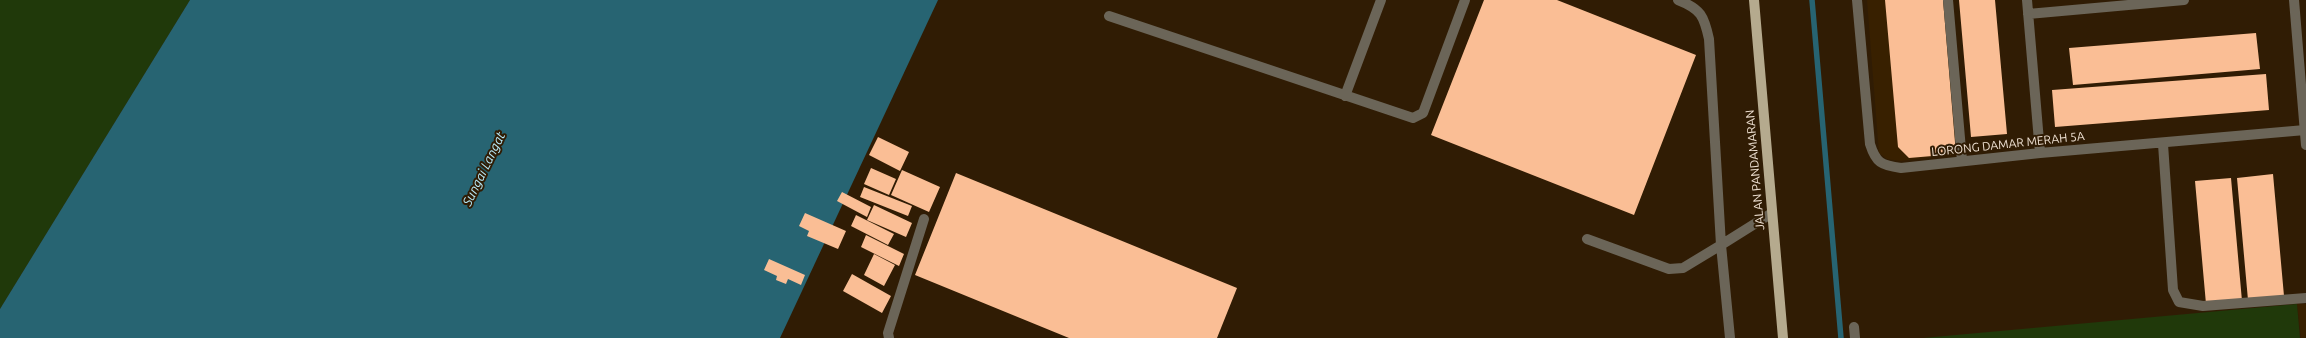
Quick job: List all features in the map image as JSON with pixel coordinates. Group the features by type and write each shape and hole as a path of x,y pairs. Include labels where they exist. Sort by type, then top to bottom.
{"main road":[{"name":"JALAN PANDAMARAN","path":"1754,0 1783,338"}],"street":[{"path":"1346,96 1381,0"},
{"path":"1109,16 1404,116 1418,117 1423,113 1428,101 1464,0"},
{"path":"1678,0 1700,11 1705,21 1709,39 1721,245 1730,338"},
{"name":"LORONG DAMAR MERAH 5A","path":"1857,0 1870,144 1875,158 1885,166 1901,168 2040,153 2163,144 2305,130"},
{"path":"1948,0 1962,161"},
{"path":"2027,0 2040,153"},
{"path":"2028,14 2184,0"},
{"path":"2294,0 2306,145"},
{"path":"2163,144 2173,290 2179,302 2203,306 2306,298"},
{"path":"1587,239 1669,269 1683,268 1772,213"},
{"path":"887,336 924,219"},
{"path":"1854,326 1855,338"}],"shaded area":[{"path":"1867,0 1943,0 1957,155 1900,161 1887,159 1879,153"},
{"path":"2297,304 2306,304 2306,338 2301,338"}],"green space":[{"path":"0,0 190,0 0,309"},
{"path":"2297,304 2300,338 1923,338"}],"water":[{"name":"Sungai Langat","path":"190,0 938,0 780,338 0,338 0,309"}],"building":[{"path":"1484,0 1557,0 1696,55 1634,215 1431,135"},
{"path":"1885,0 1943,0 1956,154 1909,158 1898,147"},
{"path":"1959,0 1995,0 2007,134 1971,137"},
{"path":"2256,33 2260,69 2073,85 2069,48"},
{"path":"2266,74 2269,110 2055,127 2052,90"},
{"path":"878,137 909,152 900,171 869,155"},
{"path":"871,168 896,179 889,195 864,184"},
{"path":"902,170 940,187 929,212 891,195"},
{"path":"956,173 1237,288 1217,338 1069,338 915,275"},
{"path":"2273,174 2284,296 2248,300 2237,178"},
{"path":"2231,178 2242,301 2206,304 2195,181"},
{"path":"864,187 912,206 908,216 860,197"},
{"path":"842,192 871,207 867,217 837,201"},
{"path":"874,205 912,223 906,237 867,220"},
{"path":"805,213 846,231 838,249 807,236 809,231 799,226"},
{"path":"856,215 894,234 888,245 851,226"},
{"path":"866,235 904,254 899,266 861,247"},
{"path":"874,254 895,265 884,286 864,275"},
{"path":"769,259 805,275 801,285 788,279 786,284 776,280 777,276 764,270"},
{"path":"852,274 891,296 882,313 843,291"}],"waterway":[{"path":"1812,0 1841,338"}]}
